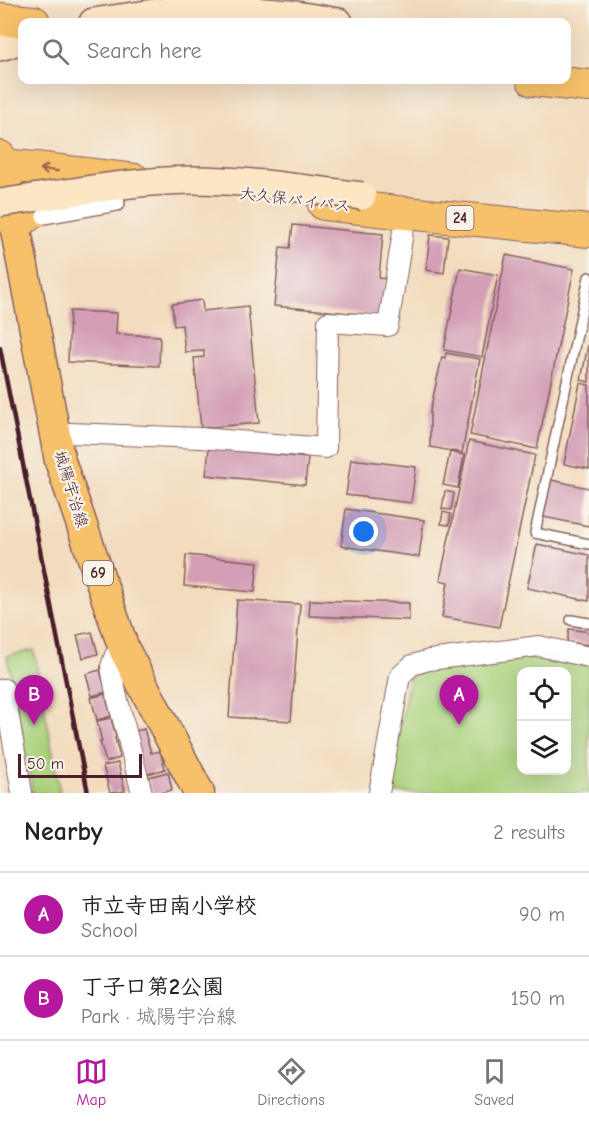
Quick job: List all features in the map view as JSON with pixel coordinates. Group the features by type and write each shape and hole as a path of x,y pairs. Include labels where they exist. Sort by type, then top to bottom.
{"highway":[{"path":"0,19 18,21"},
{"path":"570,84 589,86"},
{"name":"大久保バイパス","path":"1,161 35,168 191,188 589,231"},
{"path":"13,212 34,211 62,200 108,192 191,188"}],"main road":[{"path":"120,18 167,11 229,9 314,18"},
{"path":"0,47 18,40"},
{"path":"571,74 589,79"},
{"name":"城陽宇治線","path":"1,161 13,212 60,461 124,649 199,793"},
{"path":"13,212 129,183 193,180 256,183 362,196 589,217"}],"street":[{"path":"13,212 116,195 117,203 45,216"},
{"path":"55,434 200,438 326,448 328,322 388,326 406,213"},
{"path":"379,793 400,676 412,665 429,660 539,646 589,657"},
{"path":"124,649 115,655 111,667 142,793"},
{"path":"0,690 4,689 22,793"}],"lane":[{"path":"589,277 535,532 589,544"},
{"path":"571,620 589,623"}],"green space":[{"path":"34,650 60,793 33,793 7,656"},
{"path":"538,656 589,666 589,793 388,793 409,678 429,667"}],"building":[{"path":"293,225 383,234 379,278 386,279 383,316 274,306 280,247 290,248"},
{"path":"430,235 448,237 444,273 426,270"},
{"path":"506,255 574,269 537,449 470,435"},
{"path":"460,268 498,275 482,357 444,350"},
{"path":"202,300 203,311 248,306 259,423 201,428 194,358 204,357 204,351 185,352 182,325 174,326 172,304"},
{"path":"70,311 117,313 116,334 160,336 159,366 68,362"},
{"path":"589,345 589,382 581,380"},
{"path":"446,353 480,359 462,453 430,447 430,411 442,357 445,358"},
{"path":"580,383 589,385 589,469 564,464"},
{"path":"469,441 535,455 499,627 442,617 448,582 440,580"},
{"path":"209,448 308,458 305,485 206,475"},
{"path":"450,452 464,455 458,488 443,485"},
{"path":"351,459 416,467 411,503 346,495"},
{"path":"551,480 589,488 589,526 543,517"},
{"path":"445,491 454,493 451,510 442,509"},
{"path":"346,509 424,520 419,557 341,546"},
{"path":"443,512 451,514 449,525 441,524"},
{"path":"537,544 589,555 589,601 527,588"},
{"path":"186,555 258,562 255,592 184,586"},
{"path":"237,600 300,604 291,721 229,717"},
{"path":"310,600 409,603 409,620 309,616"},
{"path":"569,629 589,632 589,645 567,642"},
{"path":"92,632 98,654 83,658 77,635"},
{"path":"100,670 106,692 92,696 86,674"},
{"path":"105,694 111,716 97,720 91,698"},
{"path":"111,718 120,758 106,762 97,721"},
{"path":"144,729 151,753 160,751 165,769 144,775 132,732"},
{"path":"118,763 125,791 110,793 103,766"},
{"path":"168,772 172,790 152,793 148,777"}],"railway":[{"path":"0,348 88,793"}],"place":[{"name":"丁子口第2公園","path":"34,725"},
{"name":"市立寺田南小学校","path":"459,725"}]}
